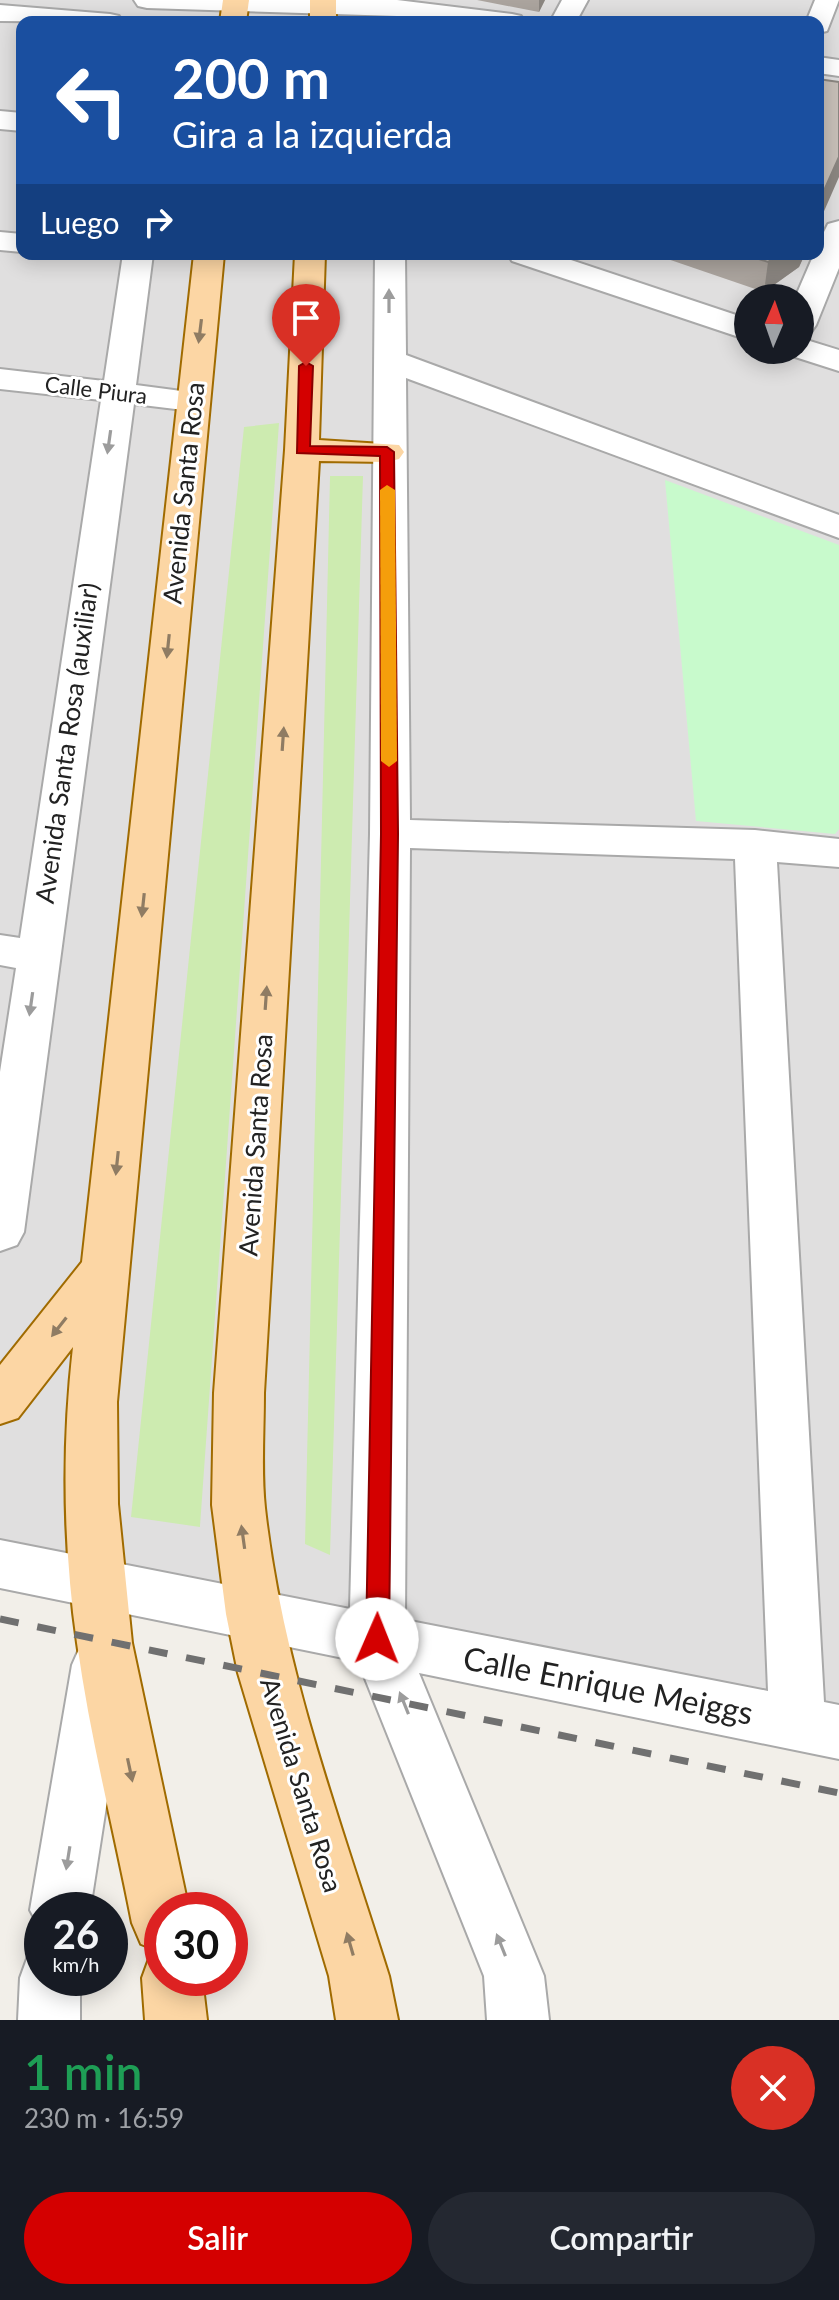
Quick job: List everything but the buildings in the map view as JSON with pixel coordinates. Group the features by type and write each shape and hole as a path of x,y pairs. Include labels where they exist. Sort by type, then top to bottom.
{"main road":[{"name":"Avenida Santa Rosa","path":"156,1892 104,1643 92,1504 92,1402 208,260"},
{"name":"Avenida Santa Rosa","path":"310,260 302,450 239,1393 238,1505 253,1614 266,1673 359,1976 367,2020"},
{"path":"302,450 387,452"},
{"path":"0,1403 107,1266"},
{"path":"174,1996 176,2020"}],"street":[{"path":"147,0 195,8 397,10 454,16"},
{"path":"0,13 37,16"},
{"path":"814,291 839,230"},
{"name":"Avenida Santa Rosa (auxiliar)","path":"0,1232 19,953 137,260"},
{"path":"390,260 387,452 390,834 377,1639 514,1976 518,2020"},
{"path":"541,260 734,325"},
{"path":"814,353 839,361"},
{"path":"389,360 839,527"},
{"name":"Calle Piura","path":"0,379 192,401"},
{"path":"390,834 755,844 839,853"},
{"path":"755,844 818,1728"},
{"name":"Calle Enrique Meiggs","path":"0,1564 818,1728"},
{"path":"63,1892 104,1643"},
{"path":"49,2020 50,1996"}],"shaded area":[{"path":"0,0 839,0 839,1759 0,1590"}],"green space":[{"path":"279,423 200,1527 131,1517 244,427"},
{"path":"330,476 363,476 330,1555 305,1544"},
{"path":"665,480 839,545 839,829 835,834 696,821"}],"railway":[{"path":"0,1619 839,1793"}],"slow traffic":[{"path":"387,490 389,761"}],"route":[{"path":"306,366 302,450 387,452 390,834 377,1639"}]}
